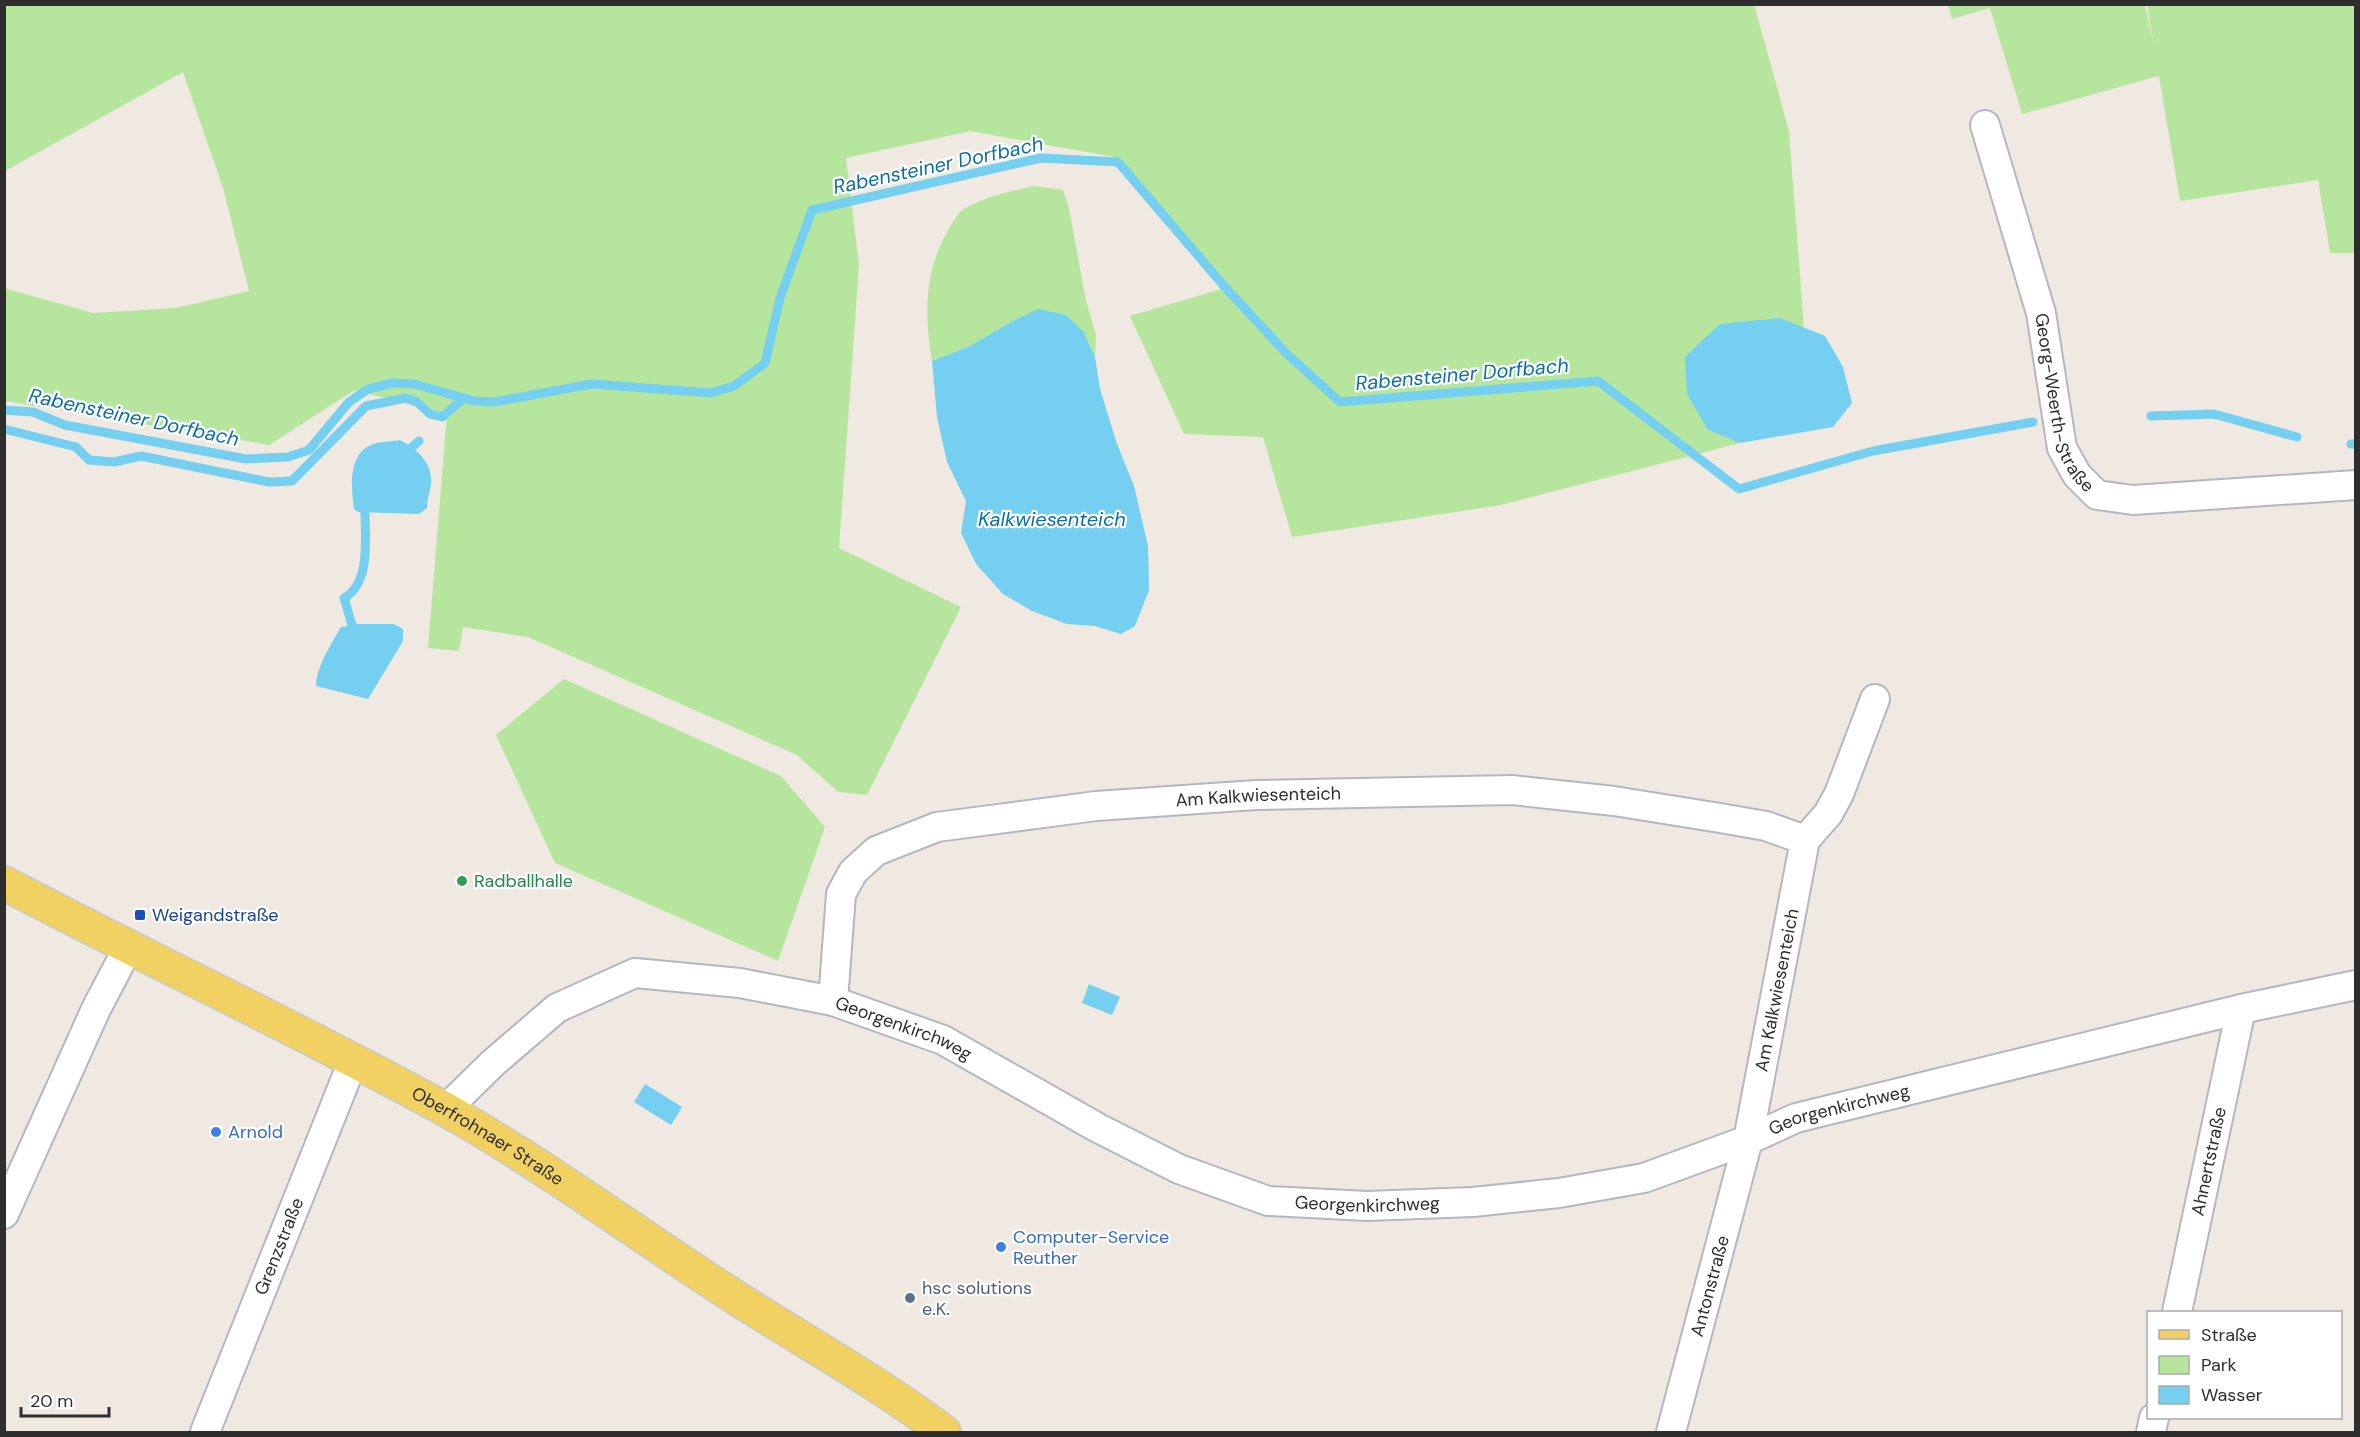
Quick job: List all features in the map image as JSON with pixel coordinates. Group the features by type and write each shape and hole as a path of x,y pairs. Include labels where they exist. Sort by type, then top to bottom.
{"main road":[{"name":"Oberfrohnaer Straße","path":"4,883 445,1110 537,1166 663,1251 922,1415 944,1432"}],"street":[{"name":"Georg-Weerth-Straße","path":"1985,125 2041,313 2062,448 2077,475 2097,495 2133,500 2355,485"},
{"path":"1805,840 1828,814 1839,794 1875,699"},
{"name":"Am Kalkwiesenteich","path":"833,1001 841,894 853,872 876,851 937,827 1096,806 1256,795 1512,790 1614,801 1767,826 1805,840 1748,1140"},
{"path":"4,1214 96,1009 128,948"},
{"name":"Georgenkirchweg","path":"445,1110 493,1063 557,1008 635,973 740,982 833,1001 943,1040 1098,1128 1179,1169 1268,1201 1367,1206 1473,1202 1559,1193 1644,1178 1748,1140 1796,1118 2241,1009 2355,985"},
{"name":"Ahnertstraße","path":"2177,1311 2241,1009"},
{"name":"Grenzstraße","path":"205,1432 353,1061"},
{"name":"Antonstraße","path":"1671,1432 1748,1140"}],"green space":[{"path":"1754,4 1789,131 1804,328 1780,318 1708,430 1740,443 1501,505 1292,537 1263,437 1184,434 1130,316 1228,287 1120,158 970,131 846,158 859,265 839,548 961,607 867,795 838,792 797,755 528,637 463,627 459,651 428,648 447,414 355,390 269,445 5,401 4,288 93,313 176,308 249,291 223,188 183,72 5,171 5,5"},
{"path":"1948,5 2145,5 2154,46 2147,5 2355,5 2355,253 2330,253 2318,180 2180,201 2159,76 2022,114 1990,8 1952,19"},
{"path":"1034,186 1063,190 1069,208 1086,301 1096,335 1095,357 1083,331 1011,322 970,346 932,361 927,309 928,292 935,259 950,227 960,212 972,205 998,195"},
{"path":"564,679 781,776 825,827 778,961 555,863 496,735"}],"water":[{"name":"Kalkwiesenteich","path":"1038,309 1066,315 1083,331 1095,357 1100,389 1117,444 1134,486 1148,546 1149,590 1135,626 1121,634 1095,626 1067,624 1032,611 1003,594 976,564 961,533 966,501 947,462 937,417 932,361 970,346"},
{"path":"1780,318 1825,336 1843,367 1852,403 1833,427 1740,443 1708,430 1687,394 1685,357 1720,324"},
{"path":"400,440 418,452 427,463 431,484 427,508 419,514 358,512 354,509 352,482 358,456 364,449 374,444"},
{"path":"358,624 394,624 403,629 403,641 368,699 316,686 322,663 341,627"},
{"path":"1089,984 1120,997 1112,1015 1082,1003"},
{"path":"645,1084 682,1107 671,1125 634,1102"}],"waterway":[{"name":"Rabensteiner Dorfbach","path":"4,410 33,412 65,425 246,459 288,457 309,450 349,402 368,389 393,383 414,384 474,401 494,402 592,384 711,393 734,386 765,363 780,298 812,210 1041,158 1118,162 1224,286 1287,354 1340,402 1598,381 1739,489 1873,451 2033,422"},
{"path":"4,429 76,447 89,460 114,462 141,456 269,482 292,481 366,406 406,398 417,402 430,414 442,417 464,398"},
{"name":"Rabensteiner Dorfbach","path":"2151,416 2214,414 2297,437"},
{"path":"412,447 419,441"},
{"name":"Rabensteiner Dorfbach","path":"2351,444 2356,444"},
{"path":"352,625 344,598 353,591 363,571 365,512"}],"place":[{"name":"Radballhalle","path":"462,881"},
{"name":"Weigandstraße","path":"140,915"},
{"name":"Arnold","path":"216,1132"},
{"name":"Computer-Service Reuther","path":"1001,1247"},
{"name":"hsc solutions e.K.","path":"910,1298"}]}
